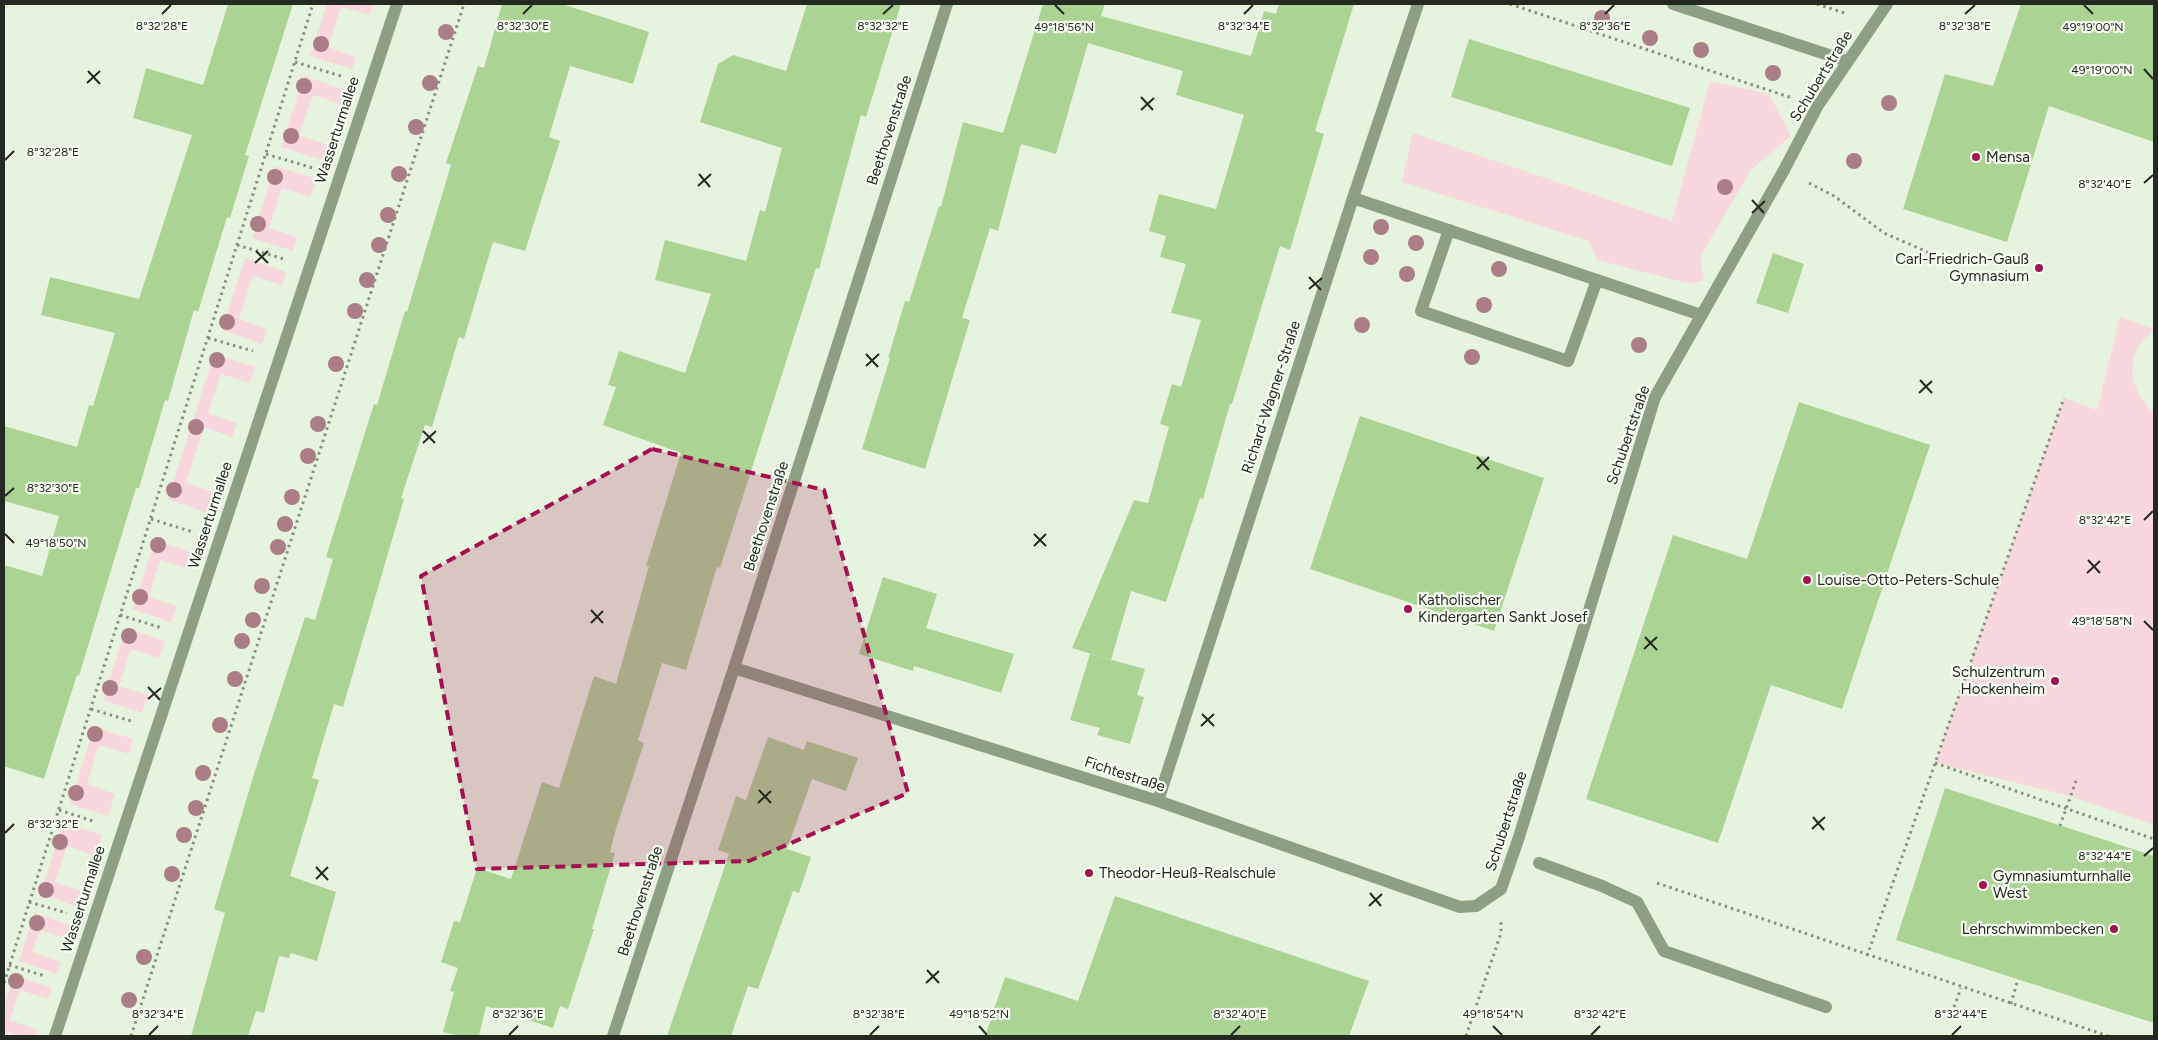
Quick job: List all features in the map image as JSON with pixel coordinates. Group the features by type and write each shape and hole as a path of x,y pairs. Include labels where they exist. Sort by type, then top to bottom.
{"street":[{"name":"Wasserturmallee","path":"55,1036 396,4"},
{"name":"Beethovenstraße","path":"613,1036 734,668 947,4"},
{"name":"Richard-Wagner-Straße","path":"1158,801 1353,198 1418,4"},
{"path":"1673,4 1846,61"},
{"name":"Schubertstraße","path":"1501,889 1519,837 1655,397 1818,107 1846,61 1886,4"},
{"path":"1353,198 1701,315"},
{"path":"1448,230 1421,311 1559,358 1568,360 1597,280"},
{"name":"Fichtestraße","path":"734,668 1158,801 1460,907 1476,906 1501,889"},
{"path":"1539,863 1602,886 1637,902 1664,951 1826,1007"}],"path":[{"path":"4,983 313,4"},
{"path":"131,1036 464,4"},
{"path":"1510,4 1818,107"},
{"path":"295,62 370,84"},
{"path":"266,154 340,176"},
{"path":"1784,170 1834,196 1884,233 1943,259"},
{"path":"237,245 309,267"},
{"path":"208,338 279,359"},
{"path":"1867,956 2064,398"},
{"path":"151,519 219,540"},
{"path":"120,615 187,636"},
{"path":"90,708 157,729"},
{"path":"1935,763 2154,839"},
{"path":"2060,826 2077,778"},
{"path":"59,810 123,830"},
{"path":"1652,880 1867,956 2108,1036"},
{"path":"1466,1036 1501,933 1501,889"},
{"path":"29,902 93,921"},
{"path":"9,965 72,984"},
{"path":"2011,1004 2018,979"},
{"path":"1954,1007 1961,988"}],"highlighted area":[{"path":"652,449 824,490 908,793 749,861 477,869 421,576"}],"shaded area":[{"path":"327,4 374,4 370,15 341,7 328,47 356,57 352,69 310,56"},
{"path":"304,76 345,90 341,104 313,95 299,135 328,145 323,160 281,147"},
{"path":"1710,81 1769,94 1791,136 1751,170 1700,257 1704,280 1690,284 1597,260 1589,241 1402,182 1413,133 1672,221"},
{"path":"275,166 317,179 310,197 282,188 269,228 297,237 293,251 252,238"},
{"path":"245,258 286,272 282,285 253,276 239,319 267,329 262,344 222,330"},
{"path":"2120,317 2154,329 2136,352 2132,371 2141,398 2154,413 2154,825 2070,796 1935,763 2064,398 2097,410"},
{"path":"214,354 255,367 250,383 221,374 208,413 237,423 232,437 204,427 186,483 214,492 207,513 168,499"},
{"path":"155,540 194,553 189,569 160,560 149,597 177,606 171,622 132,609"},
{"path":"126,628 165,641 159,658 131,649 119,686 148,695 142,713 103,700"},
{"path":"94,727 133,739 129,754 99,745 87,784 115,794 108,816 70,804"},
{"path":"63,822 102,835 95,856 67,846 55,882 84,892 78,907 41,894"},
{"path":"34,913 72,926 68,939 40,930 32,952 61,962 56,974 19,961"},
{"path":"14,975 52,988 48,999 20,990 10,1020 38,1030 36,1036 21,1036 4,1031 4,1008"}],"building":[{"path":"228,4 293,4 245,155 249,156 230,218 227,217 198,312 194,310 168,401 165,400 139,488 136,488 79,676 77,675 44,779 4,766 4,565 42,576 59,516 4,501 4,426 77,447 89,405 93,406 115,333 41,315 50,277 139,299 192,135 133,118 146,68 203,85"},
{"path":"502,4 562,4 649,32 633,84 570,66 549,137 560,141 525,251 493,242 464,339 459,337 432,427 425,425 401,498 404,499 343,707 334,704 312,778 319,780 290,876 336,892 317,961 291,953 289,958 279,956 264,1013 256,1011 248,1036 191,1036 225,913 214,909 253,777 305,617 315,620 333,559 326,557 374,404 377,405 405,311 407,312 451,165 446,163 478,66 484,68"},
{"path":"807,4 901,4 866,117 861,115 819,269 816,268 720,568 717,567 686,670 662,663 638,740 644,743 610,852 615,853 592,929 594,929 568,1009 560,1006 553,1028 486,1006 479,1036 460,1036 443,1032 454,992 450,991 458,968 441,962 454,921 460,922 477,868 511,879 542,782 559,788 594,676 616,684 649,566 646,566 681,453 603,425 616,387 608,385 619,351 685,373 711,294 655,280 665,240 746,261 760,210 765,212 782,148 700,122 718,64 733,55 786,71"},
{"path":"1043,4 1105,4 1101,16 1251,56 1264,11 1276,14 1279,4 1354,4 1315,131 1324,134 1290,250 1280,246 1232,404 1230,404 1203,499 1200,498 1166,602 1131,591 1111,660 1072,648 1134,500 1148,503 1169,427 1160,424 1172,384 1181,387 1201,320 1171,313 1186,264 1160,257 1166,236 1149,231 1159,194 1216,209 1244,115 1176,95 1183,71 1088,43 1056,154 1021,144 998,231 990,228 962,318 970,320 925,469 862,449 905,301 909,302 939,206 941,207 963,122 1003,133"},
{"path":"2021,4 2154,4 2154,142 2049,106 2007,242 1903,209 1945,74 1993,86"},
{"path":"1469,39 1690,108 1672,166 1451,97"},
{"path":"1773,253 1804,264 1788,313 1756,303"},
{"path":"1799,402 1930,445 1842,709 1771,685 1718,843 1586,799 1673,535 1747,559"},
{"path":"1360,416 1544,478 1494,631 1310,569"},
{"path":"883,577 937,594 926,628 1014,654 1001,693 914,666 913,671 859,654"},
{"path":"1090,654 1145,669 1137,695 1144,697 1130,744 1097,735 1100,728 1070,720"},
{"path":"768,737 804,750 807,741 858,758 846,791 812,779 787,849 811,857 799,893 793,891 758,989 748,986 731,1036 667,1036 729,854 718,850 736,796 746,800"},
{"path":"1945,788 2154,856 2154,1023 1896,940"},
{"path":"1115,896 1369,981 1349,1036 985,1036 1005,977 1078,1001"}],"place":[{"name":"Mensa","path":"1976,157"},
{"name":"Carl-Friedrich-Gauß Gymnasium","path":"2039,268"},
{"name":"Louise-Otto-Peters-Schule","path":"1807,580"},
{"name":"Katholischer Kindergarten Sankt Josef","path":"1408,609"},
{"name":"Schulzentrum Hockenheim","path":"2055,681"},
{"name":"Theodor-Heuß-Realschule","path":"1089,873"},
{"name":"Gymnasiumturnhalle West","path":"1983,885"},
{"name":"Lehrschwimmbecken","path":"2114,929"}]}
